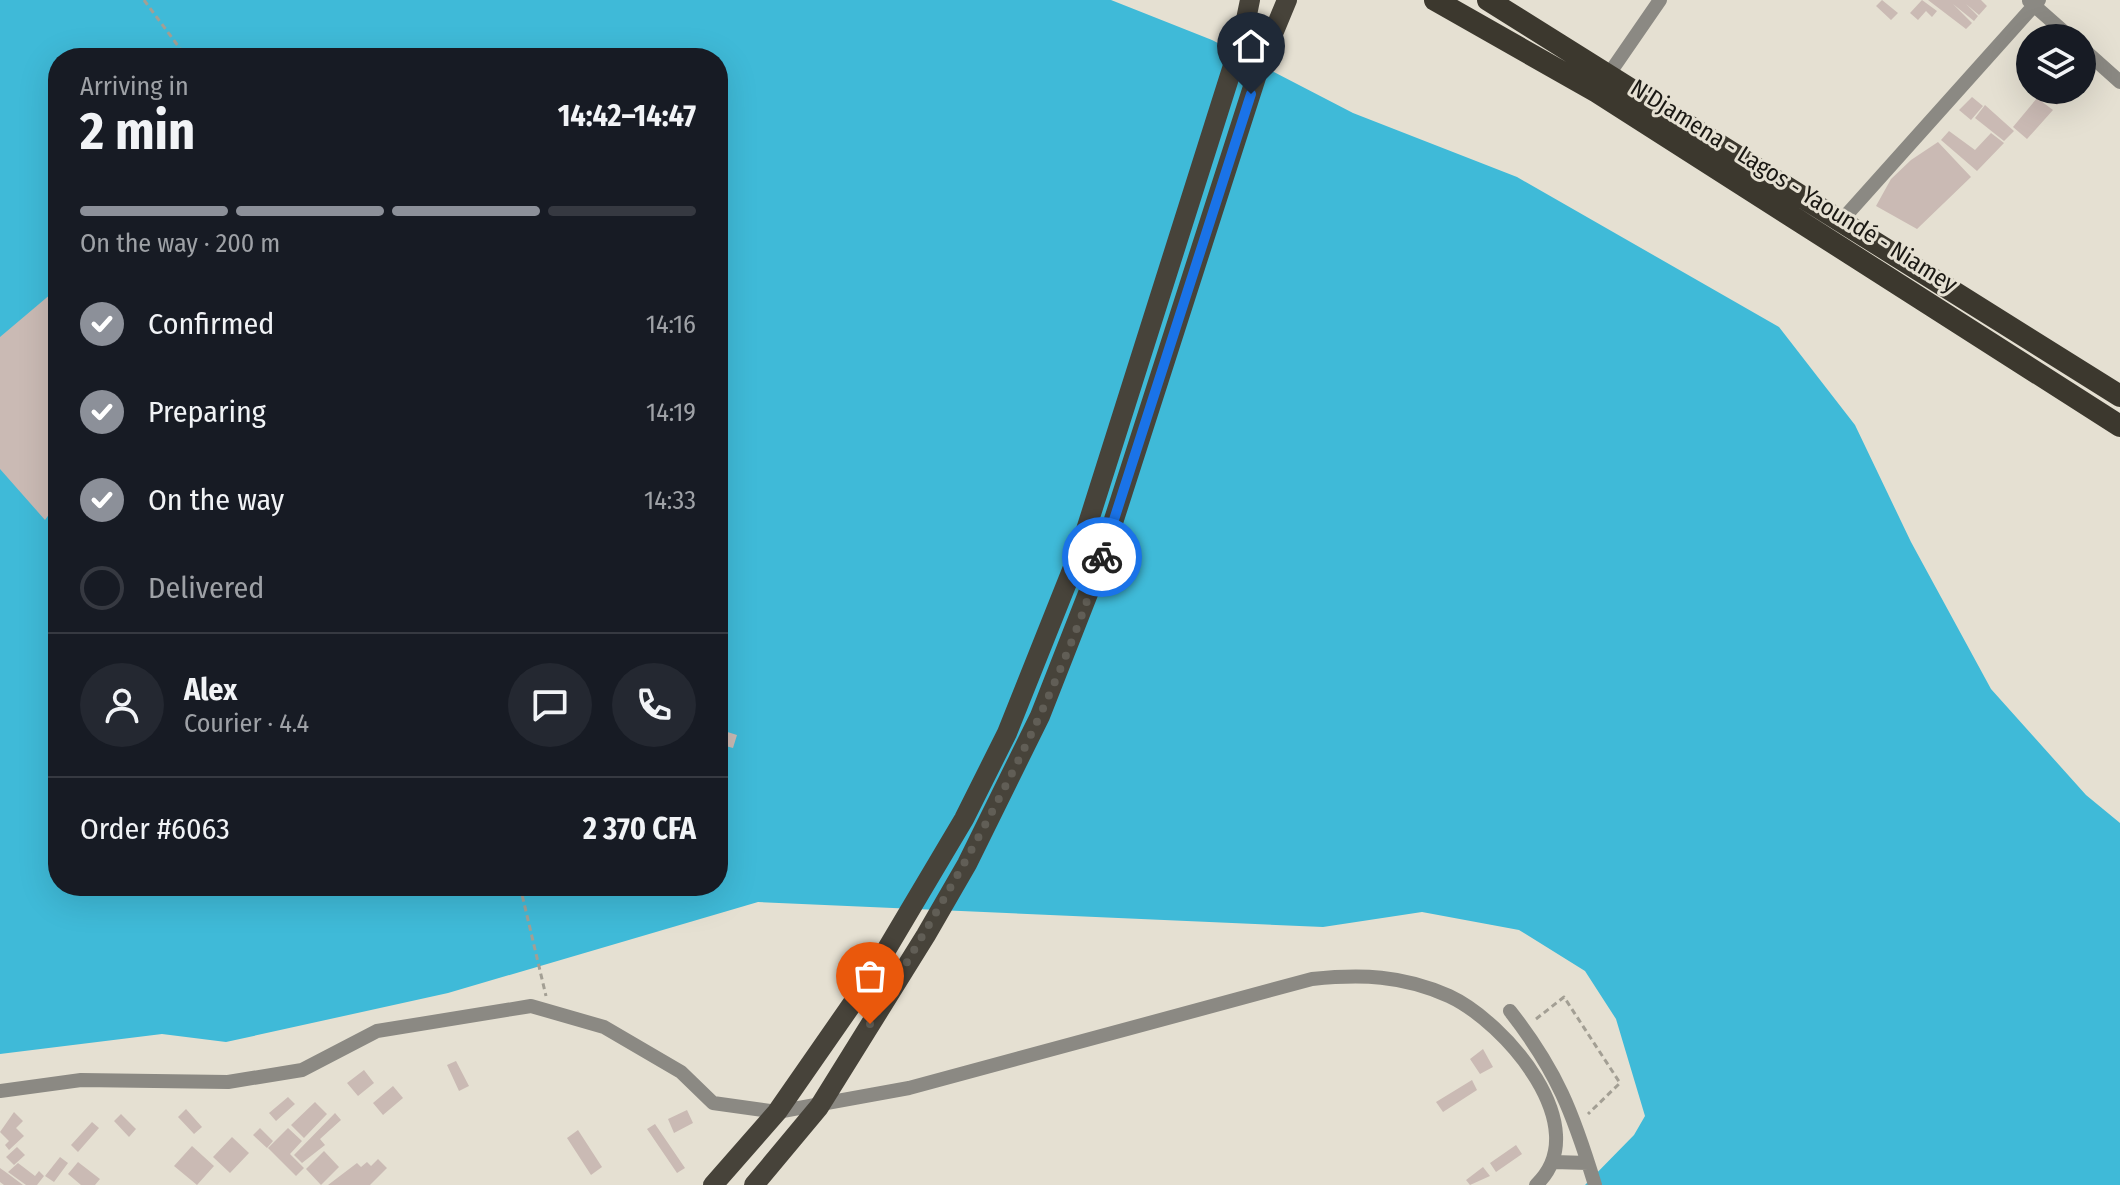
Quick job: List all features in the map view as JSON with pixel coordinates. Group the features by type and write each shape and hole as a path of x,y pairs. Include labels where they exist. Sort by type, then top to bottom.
{"highway":[{"name":"N'Djamena - Lagos - Yaoundé - Niamey","path":"1435,0 1597,92 2120,426"},
{"name":"N'Djamena - Lagos - Yaoundé - Niamey","path":"1488,0 2120,396"}],"main road":[{"path":"713,1185 777,1112 918,903 964,819 1032,674 1078,555 1240,43 1250,0"},
{"path":"754,1185 819,1107 967,864 1040,716 1100,563 1260,65 1287,0"}],"street":[{"path":"1609,74 1660,0"},
{"path":"1841,221 2034,2 2057,24"},
{"path":"2096,61 2120,82"},
{"path":"0,1091 81,1080 228,1082 302,1070 377,1031 531,1006 604,1027 681,1072 713,1103 777,1112 819,1107 1113,1036 1312,979 1361,974 1421,985 1480,1015 1529,1067 1546,1096 1555,1130 1554,1162 1536,1185"},
{"path":"1510,1011 1543,1053 1576,1125 1595,1185"},
{"path":"1554,1162 1588,1163"}],"path":[{"path":"144,0 180,48"},
{"path":"522,896 549,1012"},
{"path":"1524,1029 1564,997 1620,1083 1576,1125"}],"water":[{"path":"0,0 1111,0 1212,40 1353,113 1517,177 1779,327 1855,425 1911,542 1991,689 2086,795 2120,823 2120,1185 1585,1185 1634,1135 1645,1116 1616,1019 1585,971 1519,930 1422,912 1323,927 758,902 448,993 226,1042 162,1034 0,1054"}],"building":[{"path":"1882,0 1898,13 1891,20 1876,6"},
{"path":"1922,0 1937,11 1932,17 1926,11 1918,20 1910,13"},
{"path":"1928,0 1981,0 1987,6 1979,15 1966,4 1978,16 1974,21 1953,4 1972,23 1966,29"},
{"path":"1972,97 1983,106 1971,120 1959,110"},
{"path":"2032,104 2045,104 2053,110 2027,139 2013,127"},
{"path":"1985,105 2014,131 2004,141 1975,118"},
{"path":"1949,131 1975,150 1991,133 2004,143 1977,171 1941,140"},
{"path":"1938,142 1971,177 1917,229 1876,206 1891,179 1911,160"},
{"path":"48,296 48,516 45,520 0,469 0,337"},
{"path":"728,732 737,735 733,748 728,747"},
{"path":"1483,1049 1493,1067 1480,1074 1470,1059"},
{"path":"456,1061 469,1086 459,1091 447,1065"},
{"path":"364,1070 374,1083 358,1096 347,1083"},
{"path":"1472,1080 1477,1090 1443,1112 1436,1102"},
{"path":"393,1086 403,1098 383,1115 373,1103"},
{"path":"288,1097 295,1104 276,1121 269,1113"},
{"path":"315,1102 327,1114 304,1138 291,1125"},
{"path":"186,1109 202,1127 194,1134 178,1117"},
{"path":"687,1110 693,1123 674,1133 668,1119"},
{"path":"14,1112 23,1121 16,1128 24,1136 9,1150 5,1145 9,1141 0,1132"},
{"path":"335,1113 341,1120 320,1139 325,1145 302,1163 294,1155"},
{"path":"121,1114 136,1129 129,1137 114,1121"},
{"path":"92,1122 99,1128 78,1152 71,1145"},
{"path":"655,1124 685,1168 677,1173 647,1129"},
{"path":"260,1128 273,1141 267,1148 253,1135"},
{"path":"288,1128 302,1141 290,1154 304,1168 296,1176 268,1148"},
{"path":"578,1130 602,1167 591,1175 567,1138"},
{"path":"232,1137 249,1153 230,1173 213,1157"},
{"path":"1516,1145 1522,1154 1496,1172 1490,1163"},
{"path":"192,1146 214,1166 197,1185 174,1166"},
{"path":"17,1147 25,1155 14,1165 6,1157"},
{"path":"324,1151 339,1167 321,1185 306,1169"},
{"path":"60,1157 68,1163 54,1182 45,1176"},
{"path":"378,1159 387,1168 370,1185 328,1185 357,1163 361,1167 367,1162 371,1166"},
{"path":"78,1162 100,1179 95,1185 81,1185 68,1174"},
{"path":"18,1163 35,1176 39,1171 44,1176 37,1185 26,1185 8,1172"},
{"path":"1483,1167 1490,1176 1470,1185 1466,1180"},
{"path":"0,1168 23,1185 4,1185 0,1182"}],"way so far":[{"path":"870,1024 926,935 1005,791 1072,640 1102,557"}],"route":[{"path":"1102,557 1251,94"}]}
